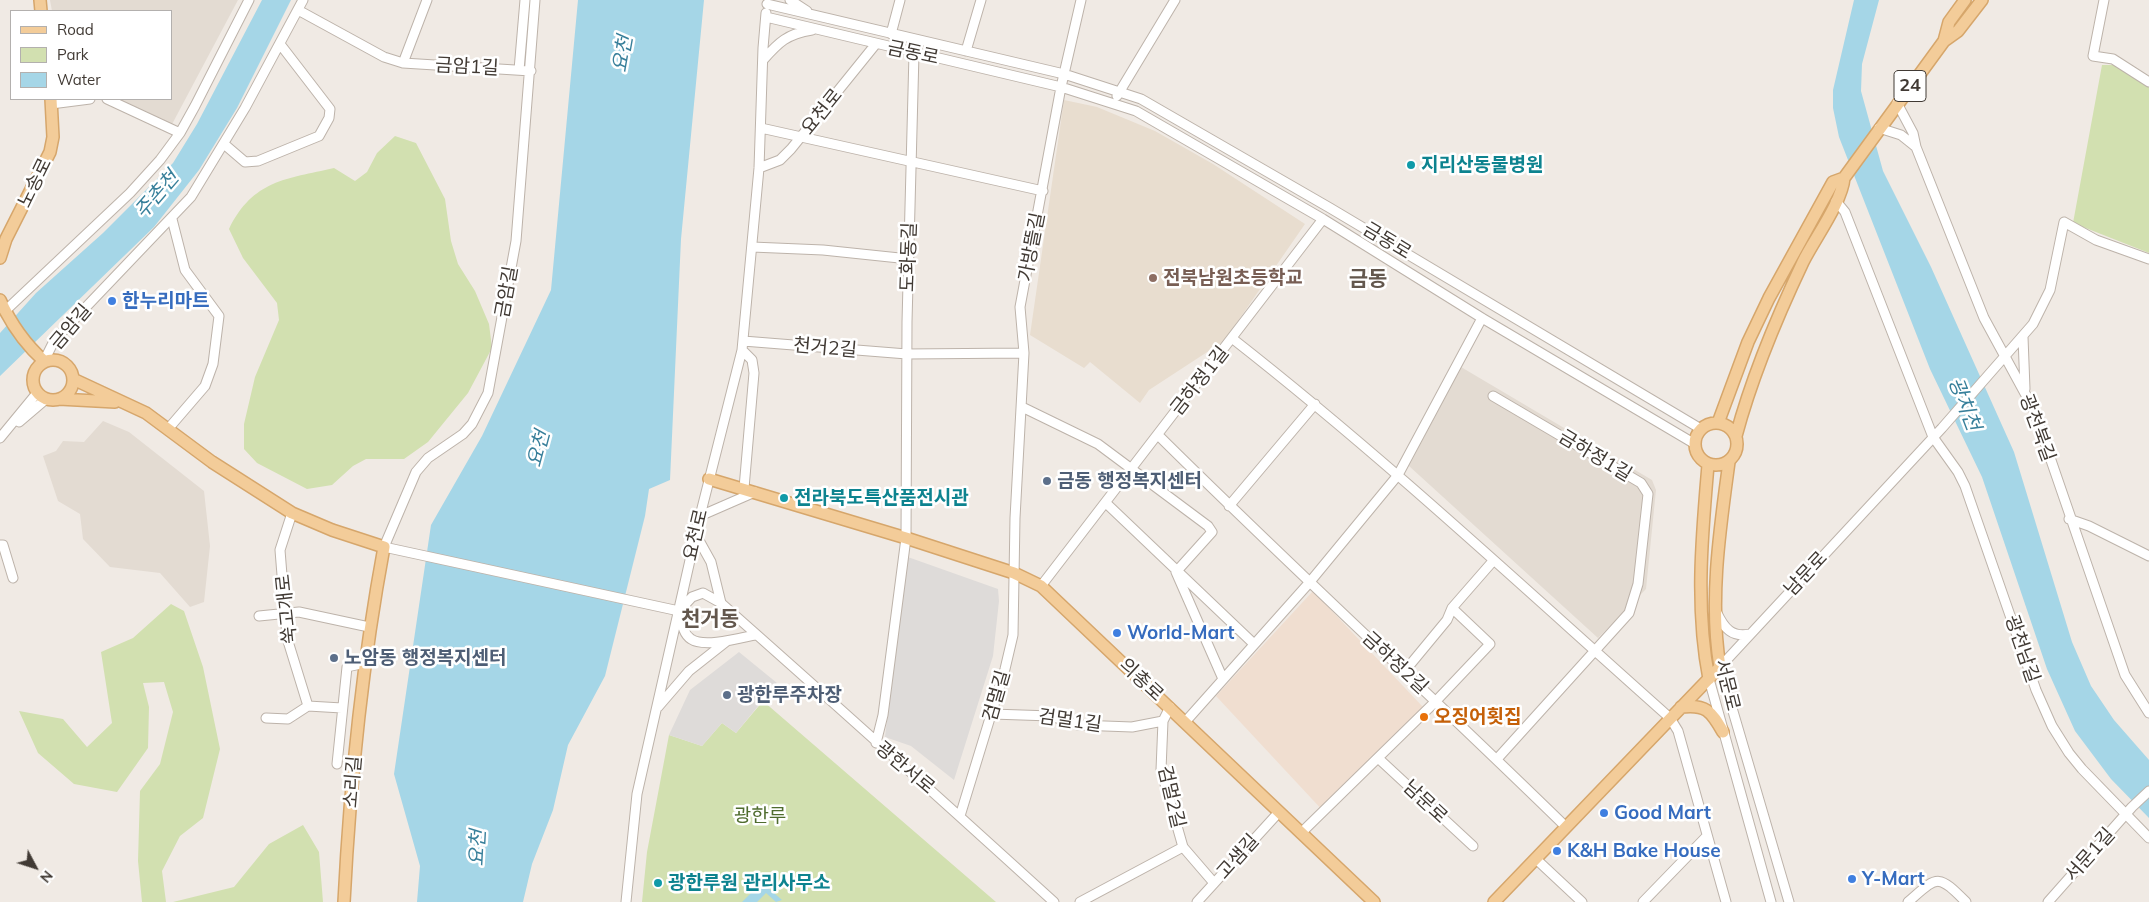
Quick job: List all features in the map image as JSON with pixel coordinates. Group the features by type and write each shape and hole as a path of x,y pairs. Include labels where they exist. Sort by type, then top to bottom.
{"main road":[{"name":"24","path":"1944,41 1949,22 1965,0"},
{"name":"24","path":"1878,130 1944,41 1958,31 1982,0"},
{"name":"노송로","path":"0,258 6,239 50,152 53,137 51,102"},
{"path":"1708,464 1722,465 1729,462 1737,450 1736,436 1751,383 1783,304 1810,249 1843,191 1844,178 1878,130"},
{"path":"1718,423 1748,342 1769,298 1833,182 1844,178"},
{"path":"1769,298 1783,304"},
{"path":"4,309 34,352 44,361"},
{"path":"59,399 69,392 73,379 69,367 64,363 51,360 44,361 39,365 33,378 42,396 59,399 122,402"},
{"path":"73,379 146,413 212,462 292,513 332,530 384,548"},
{"path":"1695,444 1701,429 1706,425 1718,423 1727,425 1736,436"},
{"name":"금동로","path":"1695,444 1698,456 1708,464"},
{"name":"서문로","path":"1720,667 1716,584 1720,528 1729,462"},
{"name":"서문로","path":"1708,464 1701,582 1702,628 1709,678"},
{"name":"의총로","path":"709,480 744,488 1014,572 1041,586 1186,721 1374,902"},
{"name":"소리길","path":"344,902 348,840 369,627 384,548"},
{"name":"남문로","path":"1494,902 1720,667"},
{"path":"1681,707 1695,706 1707,710 1714,717 1723,732"}],"street":[{"path":"4,309 130,193 160,160 180,133 249,0"},
{"name":"금암길","path":"44,361 54,341 191,197 224,144 303,0"},
{"name":"금암1길","path":"403,64 427,0"},
{"path":"519,70 525,0"},
{"name":"금암길","path":"384,548 416,472 428,458 463,434 472,424 488,393 516,240 531,70 535,0"},
{"path":"790,0 818,16"},
{"path":"891,34 900,0"},
{"name":"금동로","path":"966,51 982,0"},
{"path":"1060,87 1081,0"},
{"path":"1115,103 1119,91 1175,0"},
{"path":"2104,0 2093,56 2113,59 2149,82"},
{"name":"금동로","path":"767,2 891,34 1064,74 1141,99 1194,128 1701,429"},
{"name":"요천로","path":"626,902 637,794 700,516 743,346 760,168 763,60 767,2"},
{"name":"금암1길","path":"298,10 384,56 403,64 531,70"},
{"name":"금동로","path":"766,17 875,45 1060,87 1115,103 1162,125 1323,219 1482,318 1695,444"},
{"path":"763,60 779,42 795,33 815,30"},
{"path":"224,144 245,162 258,161 319,136 324,130 330,109 280,44"},
{"name":"요천로","path":"760,168 780,160 875,45"},
{"name":"도화동길","path":"906,538 907,354 914,53"},
{"name":"가방뜰길","path":"1014,572 1024,353 1020,307 1060,87"},
{"name":"노송로","path":"51,102 77,100"},
{"path":"110,100 180,133"},
{"name":"광천북길","path":"1897,103 1913,133 1916,147 1984,318 2033,408 2069,519 2125,675 2149,713"},
{"path":"761,128 800,138 911,160 1042,191"},
{"path":"1878,130 1901,135 1916,147"},
{"name":"광천남길","path":"1836,201 1845,212 1933,437 1955,467 1965,486 2036,690 2052,726 2069,753 2125,816 2149,838"},
{"path":"168,429 204,386 213,364 219,316 185,270 172,219"},
{"path":"1233,340 1323,219"},
{"path":"2005,357 2023,336 2047,300 2064,222 2096,240 2149,260"},
{"path":"752,247 823,250 909,259"},
{"path":"1186,721 1309,583 1398,474 1482,318"},
{"path":"2023,336 2022,351 2025,392"},
{"name":"금하정1길","path":"1158,435 1233,340 1315,404 1398,474 1670,718"},
{"path":"743,346 752,360 754,373 744,488"},
{"name":"천거2길","path":"743,346 907,354"},
{"path":"907,354 1024,353"},
{"name":"남문로","path":"1720,667 1942,428 2005,357"},
{"path":"1,437 42,396"},
{"name":"금하정1길","path":"1493,396 1641,483 1648,494 1638,584 1629,613 1596,652 1497,759"},
{"path":"1228,506 1315,404"},
{"path":"1022,407 1098,444 1133,468 1208,526 1212,532 1176,572"},
{"path":"1041,586 1158,435"},
{"name":"금하정2길","path":"1158,435 1228,506 1436,701 1566,827"},
{"path":"700,516 757,492"},
{"path":"1106,504 1254,644"},
{"name":"쑥고개로","path":"292,513 280,550 286,613 286,638 308,706"},
{"path":"2069,519 2089,526 2149,556"},
{"path":"696,535 711,562 721,603"},
{"path":"876,743 884,715 906,538"},
{"path":"0,545 3,545 13,578"},
{"path":"384,548 679,611"},
{"path":"1404,672 1447,620 1452,608 1493,561"},
{"name":"검멀길","path":"960,816 992,714 1013,635 1014,572"},
{"path":"1176,572 1223,680"},
{"path":"679,611 697,594 703,593 721,603"},
{"name":"광한서로","path":"721,603 876,743 923,781 1054,902"},
{"path":"1301,833 1436,701 1490,644 1452,608"},
{"path":"679,611 682,627 690,639 700,642 727,641 755,635"},
{"path":"259,616 299,612 369,627"},
{"path":"1717,612 1729,631 1736,636 1750,634"},
{"path":"656,709 688,671 727,641"},
{"name":"소리길","path":"337,764 347,667 365,663"},
{"name":"서문로","path":"1720,667 1789,902"},
{"name":"서문로","path":"1709,678 1770,902"},
{"path":"266,718 288,719 308,706 342,708"},
{"path":"1163,720 1170,707"},
{"name":"검멀1길","path":"992,714 1051,716 1078,725 1132,727 1163,720"},
{"path":"1670,718 1678,731 1726,902"},
{"name":"검멀2길","path":"1080,902 1183,847 1161,770 1163,720"},
{"name":"남문로","path":"1378,758 1473,846"},
{"name":"서문1길","path":"2048,902 2132,807 2149,791"},
{"name":"고샘길","path":"1197,902 1279,812"},
{"path":"1644,902 1708,836"},
{"path":"1183,847 1214,884"},
{"path":"1536,859 1582,902"},
{"path":"1908,902 1934,881 1940,880 1947,883 1966,902"}],"shaded area":[{"path":"50,0 238,0 170,128 109,100 172,100 172,10 52,10"},
{"name":"전북남원초등학교","path":"1064,100 1097,107 1155,131 1213,164 1305,224 1221,343 1149,390 1140,403 1090,362 1084,368 1030,335"},
{"path":"1461,367 1652,480 1656,490 1646,589 1598,638 1409,466"},
{"path":"103,421 129,432 204,491 210,546 204,602 190,607 160,573 110,567 83,539 80,514 58,501 43,456 56,451 63,441 84,442"},
{"path":"905,556 998,589 999,601 993,656 954,780 911,746 885,737"},
{"path":"1313,591 1423,707 1325,813 1216,696"},
{"name":"광한루주차장","path":"739,652 777,683 736,733 722,723 702,746 669,735 690,690"}],"green space":[{"path":"2102,65 2116,65 2149,87 2149,253 2073,223"},
{"path":"395,136 416,143 445,199 451,241 458,264 475,291 489,324 492,348 468,393 428,442 404,459 366,459 353,466 332,485 307,489 257,463 244,449 244,424 255,377 279,320 277,303 243,258 229,229 238,213 249,200 260,191 286,179 334,168 355,181 367,172 377,153"},
{"path":"171,604 184,611 203,667 220,749 203,818 180,836 162,871 166,902 142,902 138,861 140,791 160,764 173,712 164,682 143,683 149,707 148,748 117,792 74,784 38,753 19,711 63,719 87,747 112,723 101,652 133,638"},
{"name":"광한루","path":"763,701 996,902 642,902 647,852 669,735 702,746 722,723 736,733"},
{"path":"303,825 319,852 323,902 173,902 234,887 269,844"}],"water":[{"name":"주촌천","path":"262,0 291,0 237,108 199,170 154,227 0,376 0,333 36,293 103,233 173,163 197,124"},
{"name":"요천","path":"578,0 704,0 681,239 670,480 649,489 645,516 605,676 568,745 553,810 532,864 523,902 417,902 420,866 394,774 431,525 482,436 551,290"},
{"name":"광치천","path":"1854,0 1879,0 1862,64 1861,91 1883,171 1931,267 2014,452 2072,642 2091,686 2114,720 2149,760 2149,818 2111,779 2075,731 2047,669 1982,477 1930,369 1839,137 1833,108 1833,90"},
{"path":"761,887 767,887 782,900 776,902 766,893 757,902 742,902 753,891"}],"place":[{"name":"지리산동물병원","path":"1411,165"},
{"name":"전북남원초등학교","path":"1153,278"},
{"name":"한누리마트","path":"112,301"},
{"name":"금동 행정복지센터","path":"1047,481"},
{"name":"전라북도특산품전시관","path":"784,498"},
{"name":"World-Mart","path":"1117,633"},
{"name":"노암동 행정복지센터","path":"334,658"},
{"name":"광한루주차장","path":"727,695"},
{"name":"오징어횟집","path":"1424,717"},
{"name":"Good Mart","path":"1604,813"},
{"name":"K&H Bake House","path":"1557,851"},
{"name":"Y-Mart","path":"1852,879"},
{"name":"광한루원 관리사무소","path":"658,883"}],"district":[{"name":"금동","path":"1368,280"},
{"name":"천거동","path":"710,620"}]}
